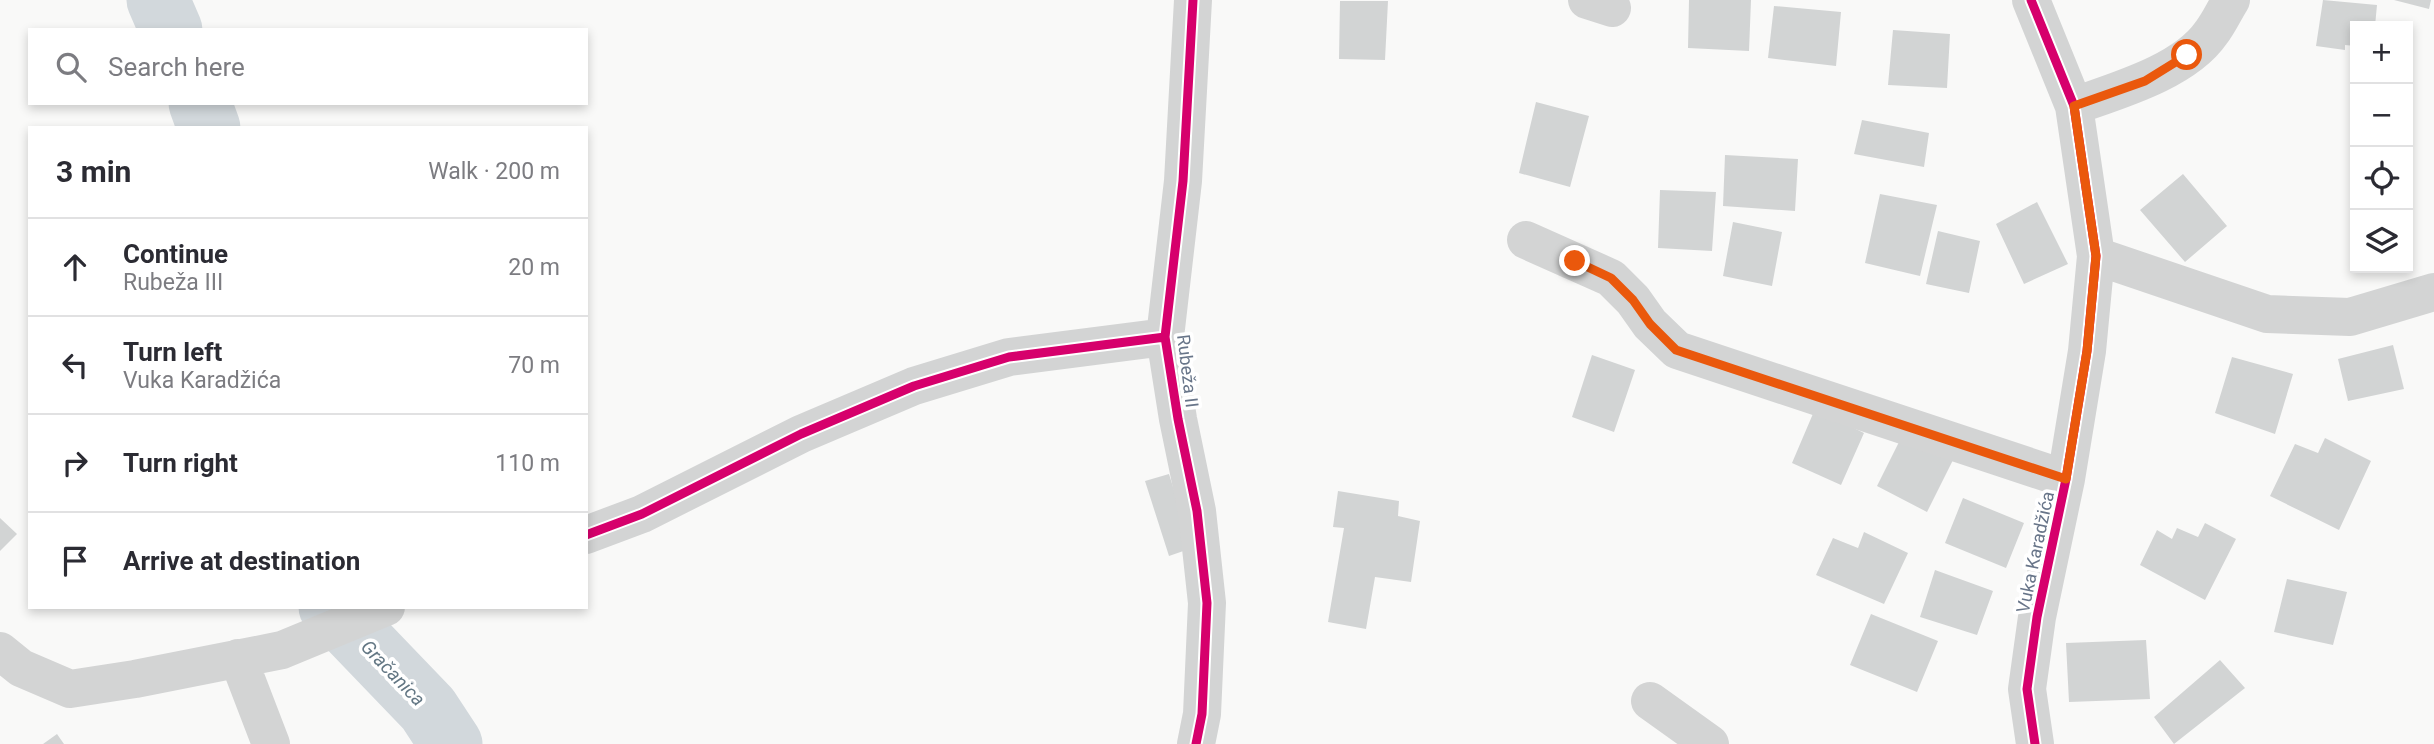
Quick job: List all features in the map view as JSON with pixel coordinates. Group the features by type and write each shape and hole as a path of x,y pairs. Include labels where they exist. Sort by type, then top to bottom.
{"street":[{"name":"Rubeža II","path":"1193,0 1184,181 1165,337 1197,511 1207,603 1202,713 1196,744"},
{"name":"Vuka Karadžića","path":"2027,742 2027,690 2037,617 2066,479 2087,351 2096,256 2074,106 2031,0"},
{"path":"2074,106 2145,81 2187,55 2210,35 2231,0"},
{"path":"1527,240 1611,278 1676,350 2066,479"},
{"path":"2096,256 2266,314 2350,317 2434,292"},
{"path":"588,535 642,514 801,434 914,386 1009,357 1165,337"},
{"path":"0,651 21,668 71,689 282,650 375,611"},
{"path":"238,658 271,744"},
{"path":"1650,701 1710,744"}],"building":[{"path":"1689,0 1751,0 1749,51 1688,48"},
{"path":"2323,0 2377,5 2375,21 2350,21 2350,46 2345,45 2345,50 2316,46"},
{"path":"2394,0 2431,0 2429,9"},
{"path":"1340,1 1388,1 1385,60 1339,59"},
{"path":"1774,6 1841,12 1836,66 1768,58"},
{"path":"1893,30 1950,34 1947,88 1888,85"},
{"path":"1536,102 1589,116 1570,187 1519,173"},
{"path":"1862,120 1929,133 1924,167 1854,154"},
{"path":"1725,155 1798,159 1795,211 1723,206"},
{"path":"2183,174 2227,226 2185,262 2140,210"},
{"path":"1660,190 1716,192 1712,251 1658,248"},
{"path":"1880,194 1937,205 1920,276 1865,263"},
{"path":"2037,202 2068,264 2024,284 1996,224"},
{"path":"1733,222 1782,232 1772,286 1723,276"},
{"path":"1938,231 1980,241 1969,293 1926,284"},
{"path":"2393,345 2404,389 2348,401 2338,359"},
{"path":"1592,355 1635,370 1614,432 1572,417"},
{"path":"2232,357 2293,374 2275,434 2215,413"},
{"path":"1815,409 1864,433 1841,485 1792,463"},
{"path":"1903,434 1953,460 1927,512 1877,486"},
{"path":"2325,438 2371,461 2339,530 2270,496 2295,444 2318,453"},
{"path":"1169,474 1192,548 1169,556 1145,481"},
{"path":"1338,491 1399,501 1398,516 1420,521 1411,582 1375,577 1366,629 1328,622 1344,528 1333,527"},
{"path":"1963,498 2024,523 2006,568 1945,543"},
{"path":"0,518 17,534 0,551"},
{"path":"2205,523 2236,539 2205,600 2140,565 2157,530 2172,539 2177,528 2198,537"},
{"path":"1864,532 1908,553 1884,604 1816,575 1833,538 1858,548"},
{"path":"1935,570 1993,591 1977,635 1920,617"},
{"path":"2287,579 2347,592 2333,645 2274,632"},
{"path":"1871,614 1938,641 1917,692 1850,665"},
{"path":"2146,640 2150,699 2069,702 2066,643"},
{"path":"2220,660 2245,688 2174,744 2154,717"},
{"path":"57,734 64,744 43,744"}],"waterway":[{"name":"Gračanica","path":"158,0 170,28"},
{"name":"Gračanica","path":"201,105 208,126"},
{"name":"Gračanica","path":"332,609 428,709 451,744"}],"cycle path":[{"path":"1193,0 1183,181 1165,337 1197,511 1207,603 1202,714 1196,744"},
{"path":"2031,0 2074,106 2096,256 2087,351 2066,479 2037,617 2027,689 2035,744"},
{"path":"588,534 642,514 801,434 914,386 1009,357 1165,337"}],"route":[{"path":"1575,261 1611,278 1676,350 2066,479 2087,351 2096,256 2074,106 2145,81 2187,55"}]}
